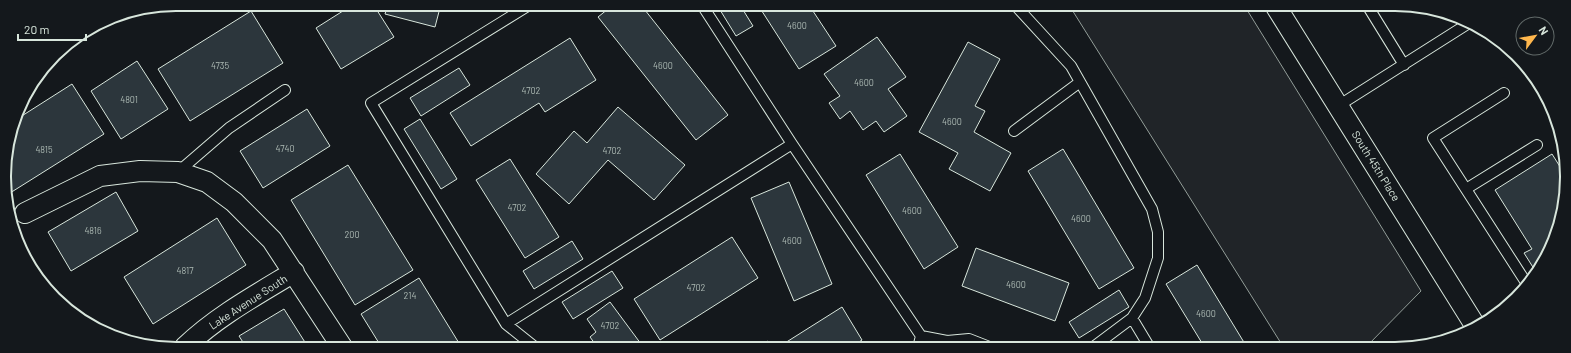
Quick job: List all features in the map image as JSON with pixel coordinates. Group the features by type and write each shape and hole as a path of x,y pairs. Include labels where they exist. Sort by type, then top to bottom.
{"street":[{"name":"South 45th Place","path":"1279,11 1473,322"},
{"path":"25,213 100,176 140,171 178,172 207,182 234,202 272,240 338,342"},
{"name":"Lake Avenue South","path":"191,342 199,334 294,272"}],"lane":[{"path":"519,11 371,102 506,324 528,342"},
{"path":"706,11 792,144 921,336 947,341 969,339 977,342"},
{"path":"1021,11 1071,66 1152,209 1158,232 1158,258 1145,298 1132,318 1100,342"},
{"path":"1371,11 1404,65"},
{"path":"1338,106 1464,26"},
{"path":"1014,131 1080,82"},
{"path":"178,172 229,128 285,90"},
{"path":"1504,93 1433,138 1524,279"},
{"path":"506,324 792,144"},
{"path":"1466,189 1537,145"},
{"path":"1132,318 1146,342"},
{"path":"920,342 921,336"}],"shaded area":[{"path":"1073,11 1248,11 1421,291 1371,342 1280,342"}],"building":[{"path":"251,11 283,63 190,121 158,69"},
{"path":"343,11 377,11 394,37 341,69 316,28"},
{"path":"386,11 439,11 435,27 385,14"},
{"path":"606,11 646,11 728,115 696,140 598,17"},
{"path":"721,11 744,11 753,26 736,36"},
{"path":"762,11 813,11 836,46 799,69"},
{"path":"877,37 906,77 888,89 907,116 884,132 876,121 863,130 850,111 840,119 829,103 840,96 824,74"},
{"path":"570,38 596,80 545,112 539,103 471,146 450,113"},
{"path":"968,42 1000,59 975,106 985,111 974,132 1011,153 990,191 949,169 958,153 919,132"},
{"path":"137,61 168,109 121,139 91,91"},
{"path":"459,68 470,85 421,116 410,98"},
{"path":"72,84 104,134 11,192 12,155 23,115"},
{"path":"618,107 685,165 654,200 608,160 569,204 536,174 574,131 587,143"},
{"path":"307,109 330,146 263,188 240,151"},
{"path":"420,119 457,179 441,189 404,129"},
{"path":"1063,149 1134,268 1099,289 1028,171"},
{"path":"900,154 958,247 924,269 866,175"},
{"path":"1552,154 1560,167 1560,187 1557,209 1543,250 1533,267 1524,253 1532,249 1495,190"},
{"path":"510,159 559,237 525,258 476,180"},
{"path":"348,165 413,270 355,305 291,200"},
{"path":"789,182 832,284 794,301 751,198"},
{"path":"116,192 138,231 71,271 48,232"},
{"path":"217,218 246,265 153,324 124,277"},
{"path":"732,237 758,278 660,340 634,299"},
{"path":"572,241 583,259 534,289 523,271"},
{"path":"976,248 1069,283 1055,321 962,286"},
{"path":"1197,265 1244,342 1201,342 1166,284"},
{"path":"612,271 623,288 573,319 562,302"},
{"path":"419,278 458,342 378,342 361,314"},
{"path":"1119,290 1129,307 1079,338 1069,322"},
{"path":"610,302 640,342 594,342 590,337 596,332 587,319"},
{"path":"842,307 862,340 859,342 787,342"},
{"path":"284,309 305,342 243,342 239,336"}]}
